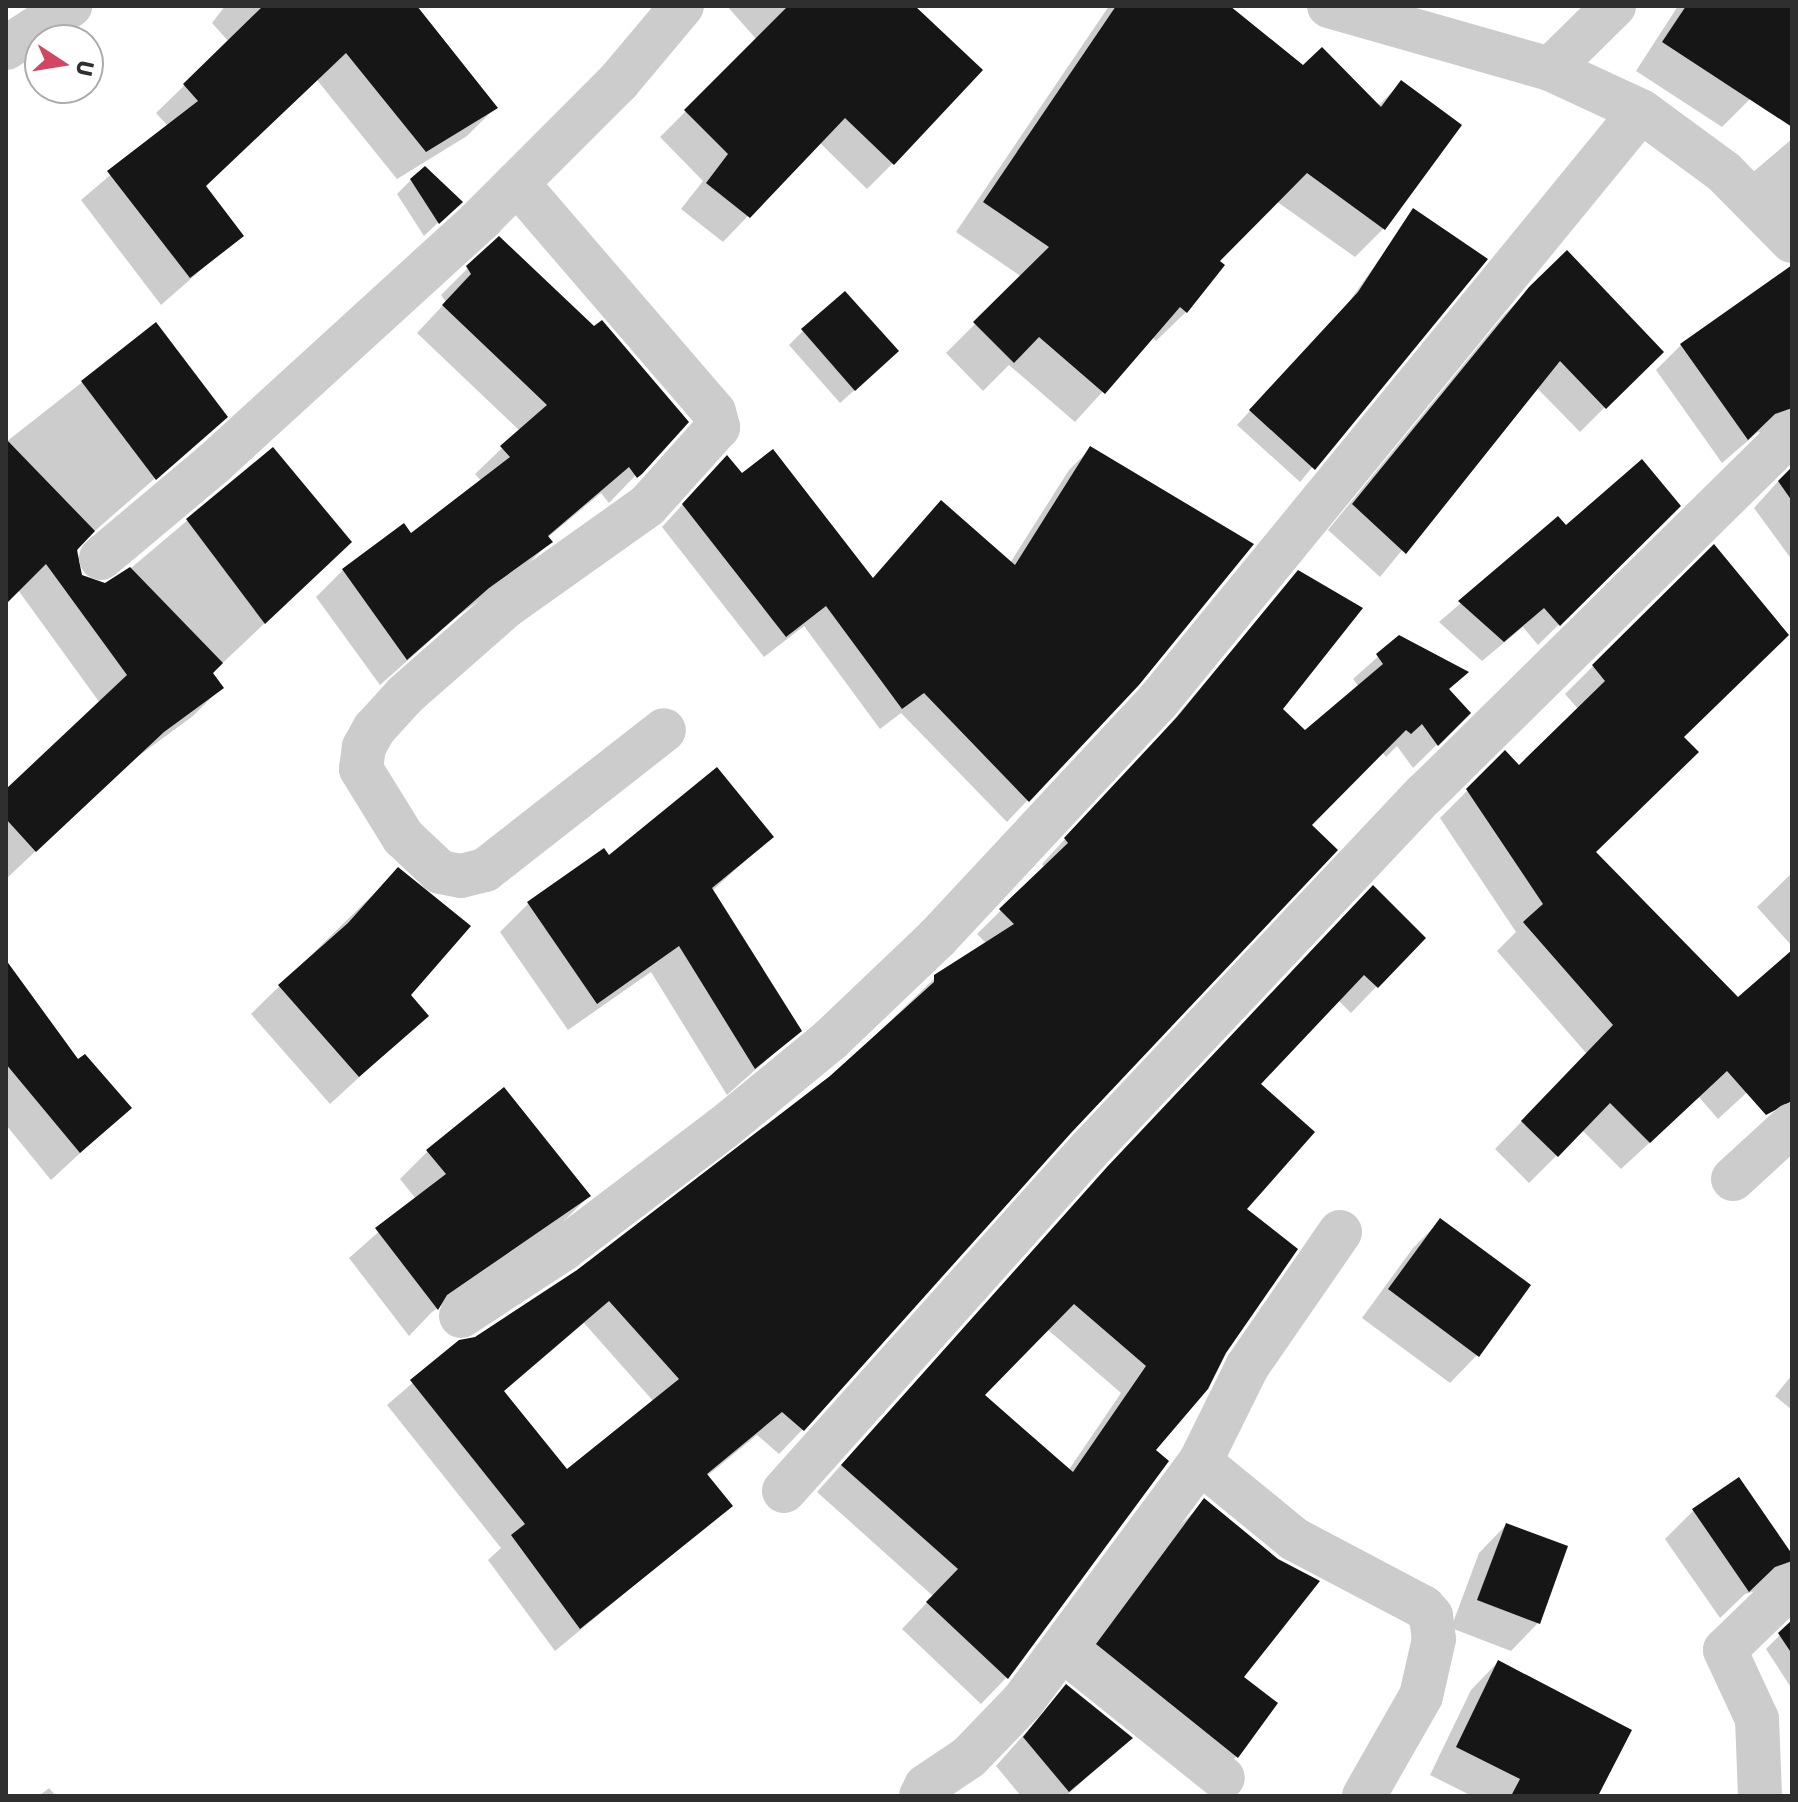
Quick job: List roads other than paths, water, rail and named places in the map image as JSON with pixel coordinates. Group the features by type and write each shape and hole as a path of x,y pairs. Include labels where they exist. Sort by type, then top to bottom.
{"street":[{"path":"6,48 70,6"},
{"path":"101,558 326,363 517,183 619,81 682,6"},
{"path":"1329,6 1550,69 1641,111 1724,172 1792,241"},
{"path":"1550,69 1614,6"},
{"path":"461,1316 562,1250 723,1128 830,1040 937,938 1168,689 1641,111"},
{"path":"517,183 714,412 718,427 647,506 505,607 405,695 369,738 361,769 403,837 440,872 461,876 485,870 664,730"},
{"path":"784,1491 1089,1150 1425,794 1792,432"},
{"path":"1733,1179 1792,1125"},
{"path":"921,1796 926,1786 969,1757 1023,1701 1062,1649 1200,1462 1247,1367 1340,1232"},
{"path":"1200,1462 1294,1539 1423,1607 1431,1616 1434,1639 1421,1696 1364,1796"},
{"path":"1760,1796 1757,1719 1725,1650 1792,1585"},
{"path":"1062,1649 1223,1778"}]}
